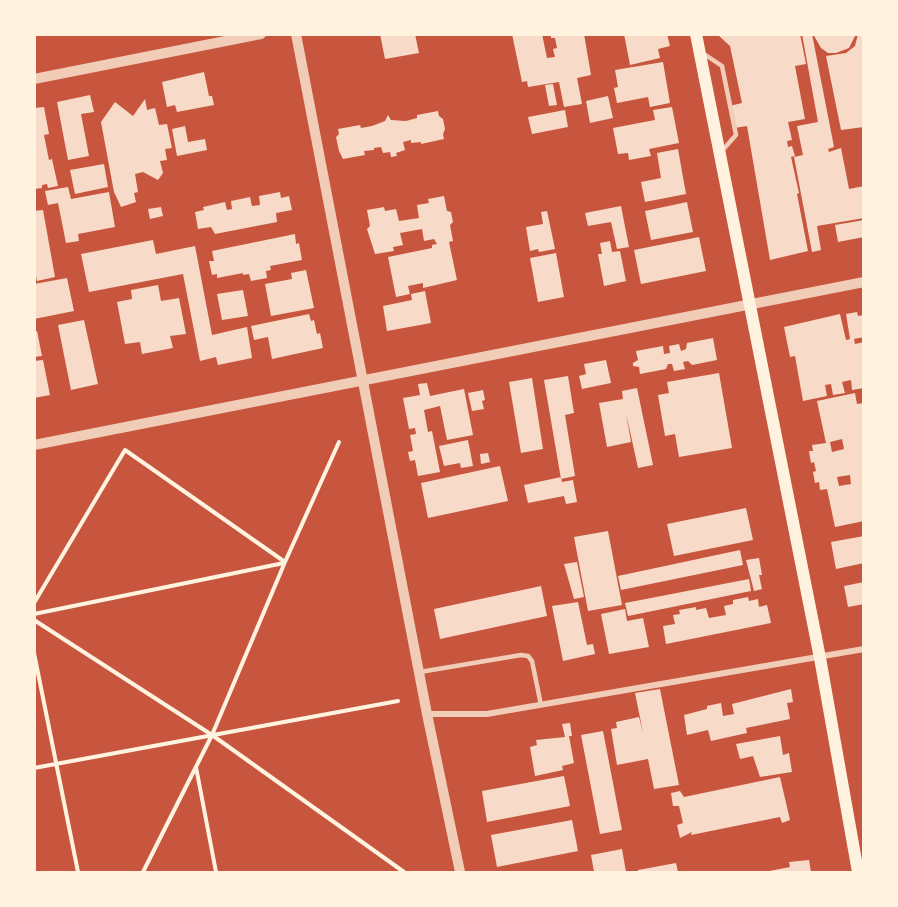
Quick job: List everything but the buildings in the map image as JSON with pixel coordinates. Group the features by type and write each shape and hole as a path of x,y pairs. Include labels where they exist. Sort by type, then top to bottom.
{"main road":[{"path":"696,34 820,658 858,873"}],"street":[{"path":"34,79 261,34"},
{"path":"296,34 427,714 460,873"},
{"path":"34,445 864,282"},
{"path":"427,714 487,714 864,649"}],"lane":[{"path":"699,51 722,66 736,135 720,154"},
{"path":"420,672 521,655 528,656 532,661 541,705"}],"path":[{"path":"143,873 212,735 285,562 339,442"},
{"path":"34,603 125,450 285,562"},
{"path":"34,614 285,562"},
{"path":"34,620 212,735 404,873"},
{"path":"34,653 78,873"},
{"path":"34,768 398,701"},
{"path":"195,767 216,873"}]}
